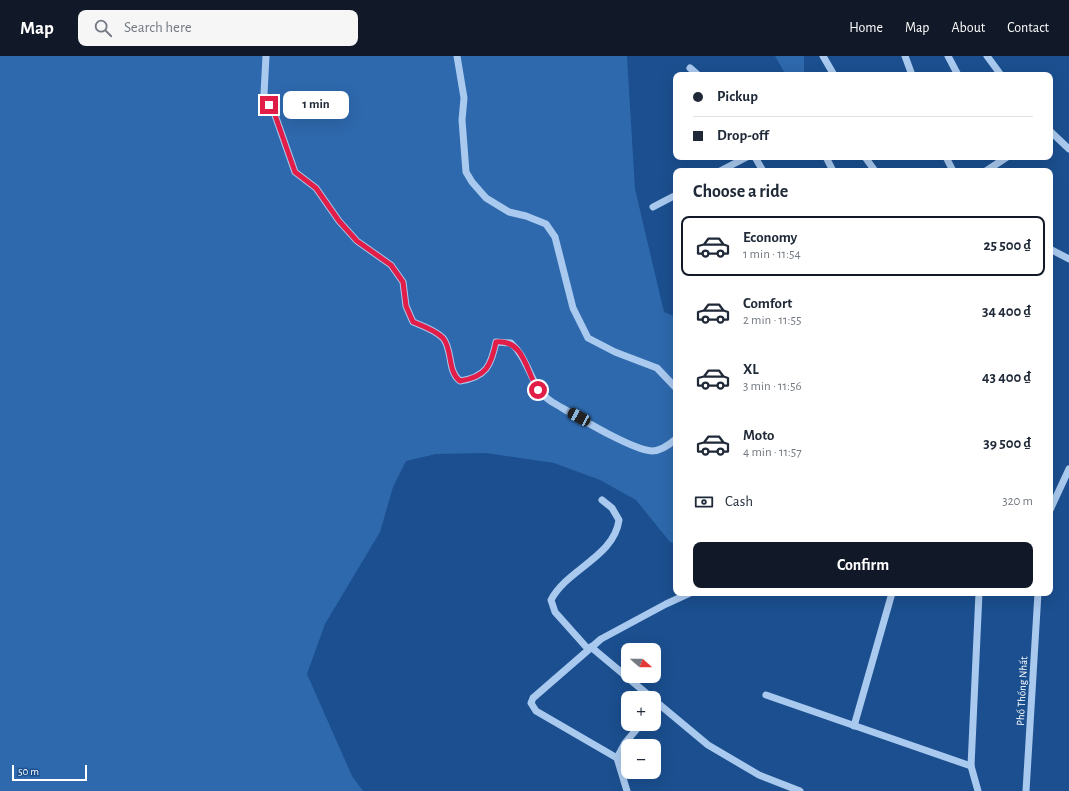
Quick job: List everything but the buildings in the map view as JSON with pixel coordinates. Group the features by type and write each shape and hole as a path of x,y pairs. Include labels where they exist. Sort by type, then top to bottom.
{"street":[{"path":"266,56 264,94 275,115 295,172 316,188 339,221 357,241 391,265 403,282 406,306 413,322 434,331 442,338 446,344 455,376 460,381 477,377 484,372 493,356 496,342 511,343 523,357 538,390 543,397 633,445 651,451 660,450 673,441"},
{"path":"457,56 464,98 462,120 466,172 472,182 486,198 509,212 526,216 546,224 555,237 573,308 588,338 615,352 657,368 673,385"},
{"path":"823,56 832,72"},
{"path":"905,56 911,72"},
{"path":"948,56 956,72"},
{"path":"987,56 999,72"},
{"path":"690,68 695,72"},
{"path":"1053,134 1069,149"},
{"path":"726,168 741,160"},
{"path":"990,168 1002,160"},
{"path":"653,207 673,197"},
{"path":"1053,251 1069,260"},
{"path":"1053,504 1069,469"},
{"path":"602,500 612,508 619,520 615,537 566,582 552,600 552,608 589,648 641,691"},
{"path":"627,791 617,758 536,711 532,703 533,698 601,639 683,596"},
{"path":"854,726 891,596"},
{"path":"978,791 971,766 979,596"},
{"name":"Phố Thống Nhất","path":"1026,791 1038,596"},
{"path":"766,695 971,766"},
{"path":"661,708 708,745 759,775 800,791"},
{"path":"617,758 625,744 635,731"}],"shaded area":[{"path":"0,56 627,56 635,189 664,312 673,316 673,543 670,542 636,500 600,480 554,463 486,453 436,454 406,461 393,487 380,532 325,624 307,674 352,776 363,791 0,791"},
{"path":"775,56 804,56 804,72 784,72"}],"route":[{"path":"269,105 275,115 295,172 316,188 339,221 357,241 391,265 403,282 408,314 413,322 434,331 442,338 446,344 455,376 460,381 477,377 484,372 493,356 496,342 511,343 518,349 523,357 527,370 538,390"}]}
